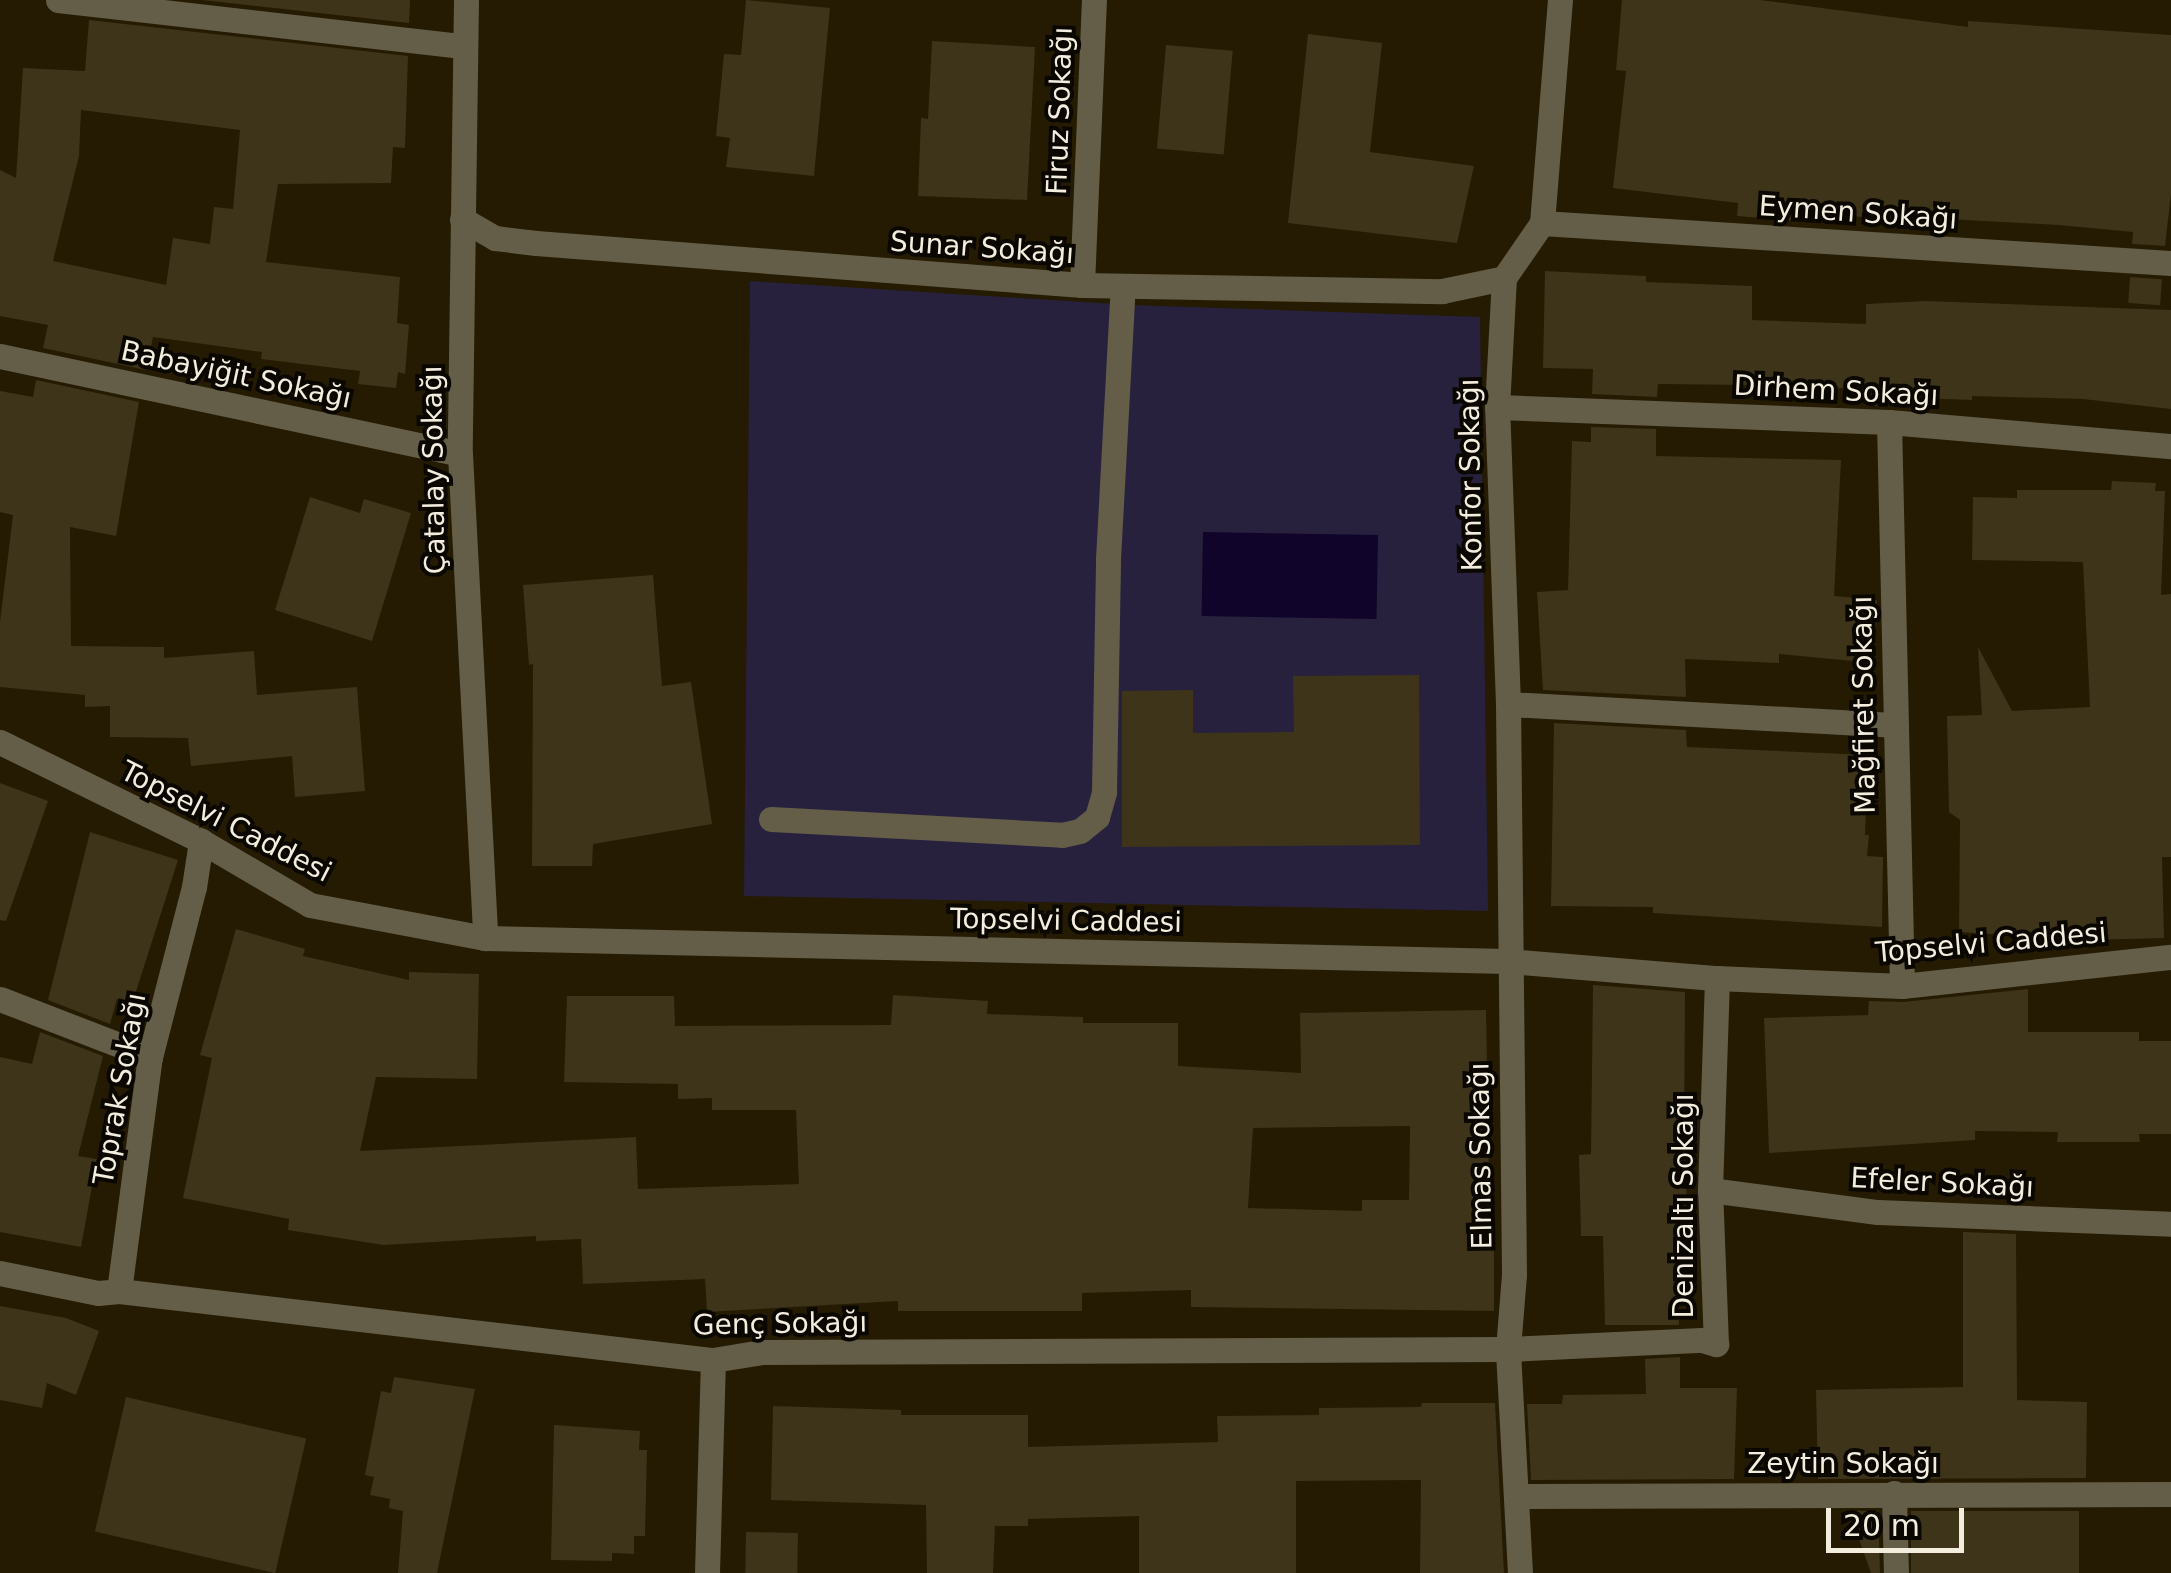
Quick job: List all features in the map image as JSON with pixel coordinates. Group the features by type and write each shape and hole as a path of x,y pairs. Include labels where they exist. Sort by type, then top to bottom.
{"street":[{"path":"58,0 464,46"},
{"name":"Çatalay Sokağı","path":"466,0 460,454 485,938"},
{"name":"Firuz Sokağı","path":"1082,286 1094,0"},
{"path":"1504,278 1542,223 1560,0"},
{"name":"Sunar Sokağı","path":"462,218 495,238 536,243 1082,286 1442,291 1504,278"},
{"name":"Eymen Sokağı","path":"1542,223 2171,263"},
{"name":"Konfor Sokağı","path":"1504,278 1497,406 1508,704 1508,961"},
{"path":"772,819 1062,835 1080,832 1098,817 1104,792 1108,559 1123,286"},
{"name":"Babayiğit Sokağı","path":"0,356 460,454"},
{"name":"Dirhem Sokağı","path":"1497,406 1889,422 2171,446"},
{"name":"Mağfiret Sokağı","path":"1889,422 1893,726 1902,986"},
{"path":"1508,704 1893,726"},
{"name":"Topselvi Caddesi","path":"0,742 201,841 310,905 485,938 1508,961 1717,978 1902,986 2171,957"},
{"name":"Toprak Sokağı","path":"119,1291 150,1057 194,887 201,841"},
{"name":"Elmas Sokağı","path":"1508,961 1514,1275 1508,1349 1520,1573"},
{"name":"Denizaltı Sokağı","path":"1508,1349 1702,1340 1716,1344 1710,1190 1717,978"},
{"path":"0,999 150,1057"},
{"name":"Efeler Sokağı","path":"1710,1190 1878,1212 2171,1224"},
{"name":"Genç Sokağı","path":"0,1274 98,1293 119,1291 712,1360 762,1352 1508,1349"},
{"path":"706,1573 712,1360"},
{"path":"1894,1494 1896,1573"},
{"name":"Zeytin Sokağı","path":"1516,1496 2171,1494"}],"shaded area":[{"path":"750,281 1131,305 1480,317 1488,911 744,896"},
{"path":"1203,532 1378,535 1377,619 1202,616"}],"building":[{"path":"202,0 410,0 409,23"},
{"path":"746,0 830,8 814,176 726,167 730,138 716,136 724,54 741,55"},
{"path":"1622,0 1760,0 1968,27 1968,21 2171,35 2171,194 2165,246 2132,244 2133,232 2059,225 1929,218 1929,224 1814,212 1813,222 1737,216 1738,203 1613,188 1626,71 1616,70"},
{"path":"89,20 408,56 405,148 393,147 391,183 278,184 266,262 400,277 397,323 409,325 405,374 398,372 396,388 358,384 360,371 261,359 262,352 153,337 146,370 43,348 48,325 0,316 0,170 16,178 23,68 85,71","holes":["81,110 240,130 233,209 214,207 210,244 173,238 166,285 53,261 79,156"]},
{"path":"1308,34 1382,43 1370,152 1474,166 1457,243 1288,223"},
{"path":"932,41 1035,47 1027,200 918,196 921,118 928,119"},
{"path":"1166,45 1233,51 1224,154 1157,149"},
{"path":"1545,271 1646,276 1646,282 1752,286 1752,320 1866,324 1866,304 1926,301 2171,310 2171,409 2083,399 1972,396 1972,400 1916,398 1916,408 1865,405 1866,389 1750,385 1658,384 1657,397 1592,394 1593,369 1543,368"},
{"path":"2130,277 2162,279 2160,305 2128,303"},
{"path":"36,380 139,402 116,536 70,527 71,646 164,647 164,658 254,651 257,695 357,687 365,791 295,797 292,756 191,766 188,738 110,737 110,706 85,707 85,695 0,687 0,622 13,515 0,512 0,391 33,397"},
{"path":"1591,427 1656,429 1656,456 1841,460 1834,596 1877,600 1875,663 1779,654 1779,663 1685,659 1686,697 1543,690 1537,592 1568,590 1572,441 1591,442"},
{"path":"2112,481 2156,483 2155,491 2165,491 2161,595 2171,594 2171,857 2162,857 2164,938 2084,940 1959,932 1960,820 1949,812 1947,716 1982,715 1978,647 2012,711 2090,707 2083,562 1972,560 1973,497 2017,498 2017,490 2111,490"},
{"path":"310,497 360,513 364,499 411,513 372,641 275,610"},
{"path":"653,575 662,686 691,682 712,824 593,844 592,866 532,866 533,664 529,665 523,585"},
{"path":"1419,675 1420,845 1122,847 1122,691 1193,690 1193,733 1294,732 1293,676"},
{"path":"1554,723 1686,730 1687,747 1868,755 1865,835 1869,835 1867,856 1883,857 1882,927 1653,913 1653,907 1551,906"},
{"path":"0,783 48,801 6,921 0,920"},
{"path":"90,832 178,860 132,1004 117,999 110,1024 48,1000"},
{"path":"236,929 305,949 303,956 409,980 409,972 479,974 477,1079 376,1077 360,1151 636,1137 638,1189 799,1184 796,1110 712,1110 712,1098 678,1099 678,1084 564,1082 567,996 674,996 675,1026 891,1025 893,995 988,1001 987,1014 1083,1017 1083,1023 1178,1023 1178,1066 1301,1073 1300,1013 1486,1010 1489,1176 1494,1176 1494,1311 1191,1307 1191,1290 1082,1293 1082,1311 898,1311 898,1301 707,1312 705,1279 583,1284 581,1239 536,1241 536,1236 384,1245 288,1230 289,1219 183,1198 212,1058 200,1055","holes":["1410,1126 1409,1200 1362,1200 1362,1211 1248,1208 1253,1128"]},
{"path":"1593,985 1685,992 1684,1152 1689,1233 1676,1234 1679,1325 1605,1325 1603,1236 1581,1236 1579,1155 1591,1154"},
{"path":"2028,989 2028,1032 2139,1032 2139,1041 2171,1041 2171,1134 2139,1134 2140,1142 2057,1142 2058,1132 1975,1131 1975,1140 1769,1153 1764,1018 1868,1015 1869,1001 1903,1002"},
{"path":"40,1032 103,1056 78,1156 97,1159 81,1247 0,1232 0,1057 32,1064"},
{"path":"1963,1232 2016,1234 2017,1400 2087,1402 2086,1478 1818,1479 1816,1390 1963,1387"},
{"path":"0,1306 66,1318 99,1331 76,1395 47,1383 42,1408 0,1400"},
{"path":"1680,1357 1680,1388 1737,1388 1734,1479 1531,1480 1527,1404 1562,1404 1563,1395 1646,1394 1645,1359"},
{"path":"394,1377 475,1389 437,1573 398,1573 403,1511 389,1508 390,1499 370,1495 374,1477 365,1475 381,1391 391,1393"},
{"path":"126,1397 306,1439 275,1573 95,1531"},
{"path":"1422,1403 1495,1403 1504,1573 1420,1573 1421,1480 1296,1481 1296,1573 1139,1573 1139,1516 1028,1519 1028,1526 995,1526 993,1573 927,1573 926,1505 771,1500 773,1406 901,1410 901,1415 1028,1415 1028,1447 1218,1442 1217,1416 1319,1415 1319,1408 1421,1407"},
{"path":"554,1425 640,1431 639,1450 647,1450 645,1536 634,1536 634,1554 612,1553 612,1561 551,1560"},
{"path":"1849,1511 1878,1511 1880,1573 1871,1573"},
{"path":"1911,1511 2079,1511 2079,1573 1911,1573"},
{"path":"746,1532 798,1533 797,1573 745,1573"}]}
